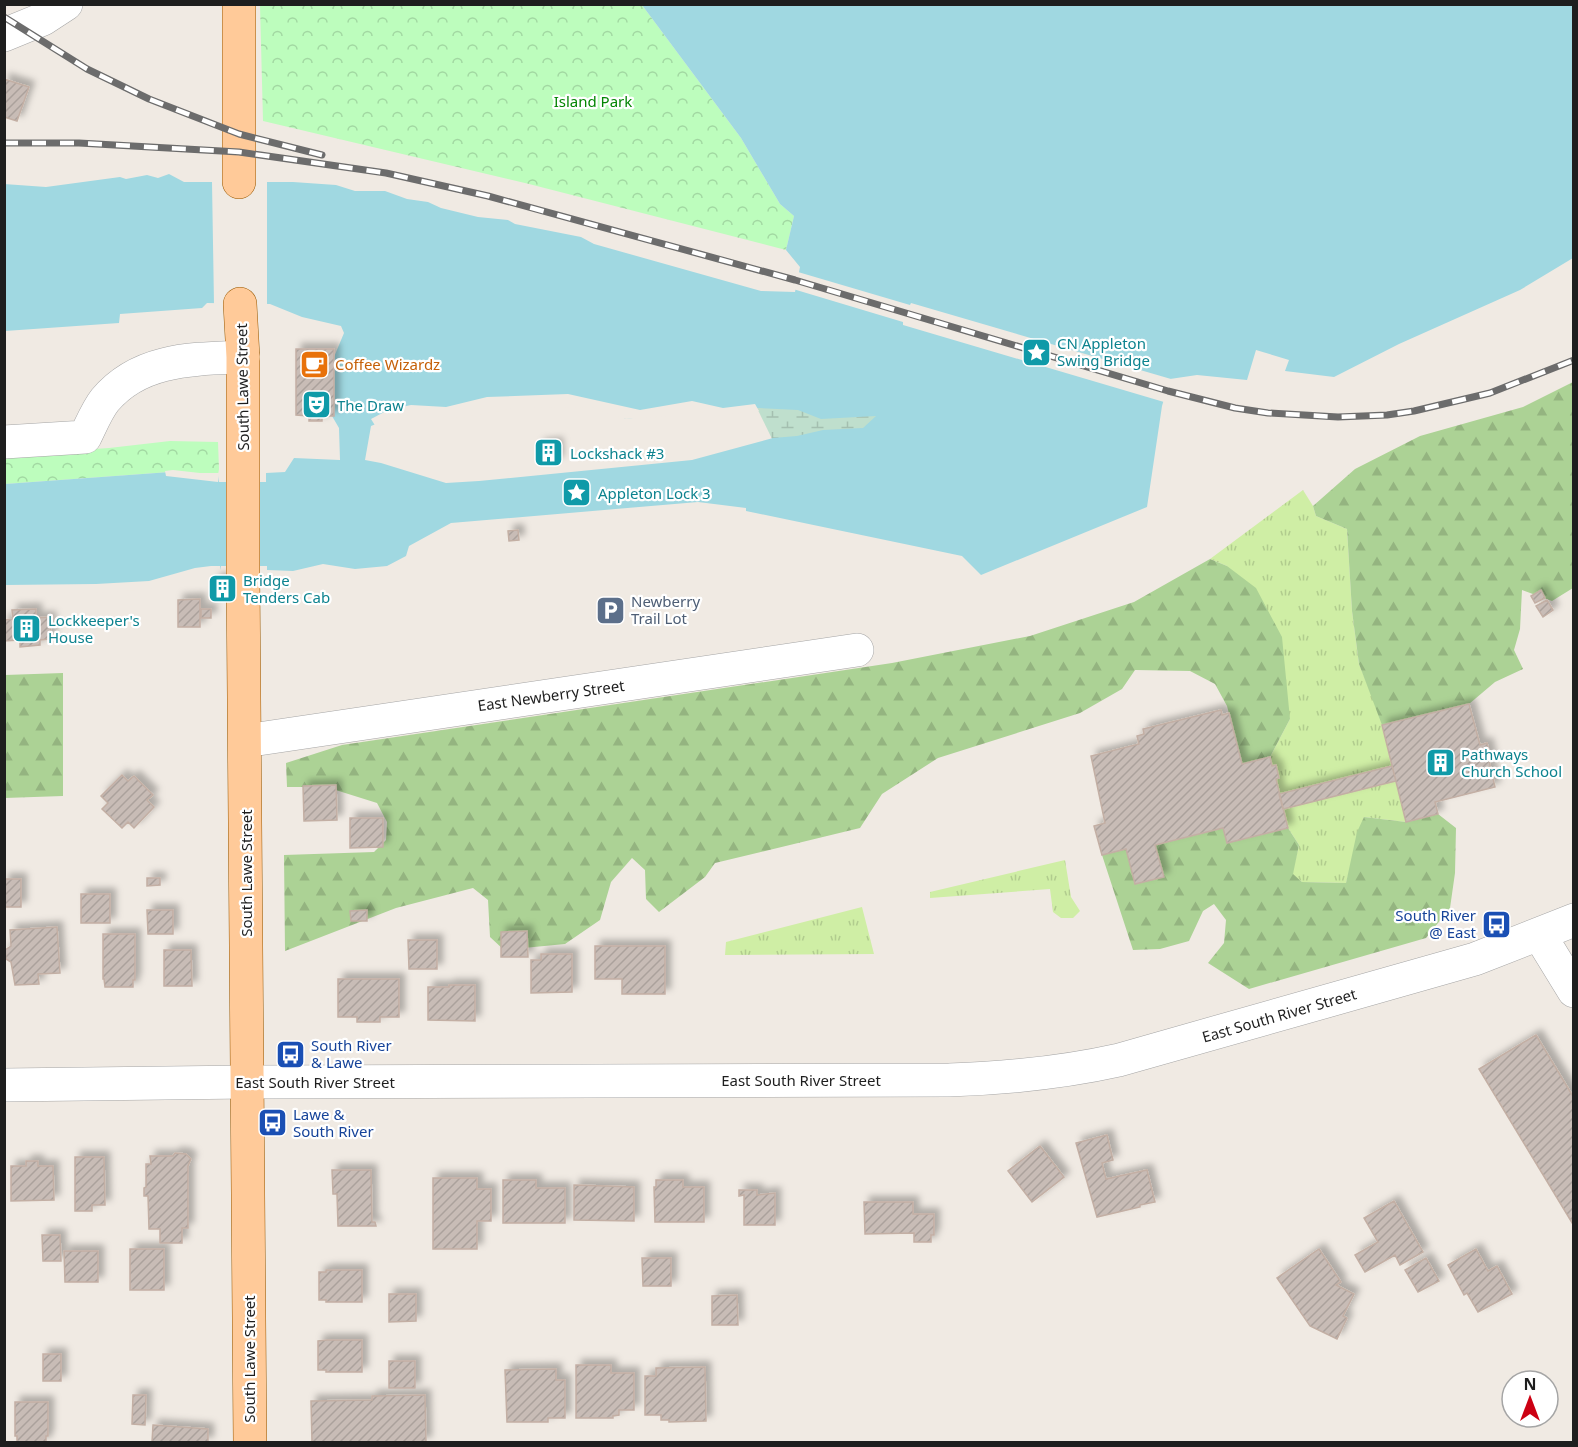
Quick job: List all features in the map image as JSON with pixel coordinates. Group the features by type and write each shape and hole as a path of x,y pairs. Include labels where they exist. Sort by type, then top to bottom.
{"main road":[{"path":"238,4 239,182"},
{"name":"South Lawe Street","path":"240,304 243,357 250,1443"}],"street":[{"path":"4,35 43,18 66,4"},
{"path":"4,442 85,437 104,401 126,380 153,367 190,359 243,357"},
{"name":"East Newberry Street","path":"245,741 857,650"},
{"name":"East South River Street","path":"4,1085 938,1080 1035,1075 1074,1070 1119,1060 1475,959 1574,920"},
{"path":"1539,934 1574,991"}],"green space":[{"name":"Island Park","path":"260,5 642,5 741,138 780,204 794,216 786,250 529,184 263,121"},
{"path":"1573,382 1573,588 1552,601 1522,590 1520,629 1514,650 1523,669 1495,682 1469,704 1382,725 1359,664 1352,611 1347,529 1316,516 1313,506 1355,469 1420,436 1523,407"},
{"path":"755,404 844,410 906,421 775,445"},
{"path":"170,441 218,442 218,475 170,472 5,484 5,455 109,448"},
{"path":"1303,490 1316,516 1347,529 1352,611 1359,664 1382,720 1406,822 1364,817 1346,883 1302,882 1292,874 1299,845 1288,828 1276,779 1279,778 1276,765 1272,766 1270,757 1290,719 1227,566 1210,559"},
{"path":"1210,559 1227,566 1256,588 1282,637 1290,719 1270,757 1242,764 1227,706 1215,684 1190,671 1135,670 1122,689 1080,713 938,758 882,794 860,828 715,863 705,877 659,912 646,899 645,870 632,858 611,882 600,920 565,944 504,950 490,937 488,900 473,888 396,908 285,951 284,855 374,852 386,840 387,822 377,803 326,787 287,787 286,763 342,745 892,663 1030,636 1134,602"},
{"path":"63,673 63,796 5,798 5,675"},
{"path":"1438,814 1456,828 1455,873 1450,908 1426,938 1249,989 1208,963 1224,943 1226,920 1214,904 1203,911 1189,941 1160,949 1133,950 1102,855 1126,849 1136,884 1163,877 1155,845 1223,828 1227,843 1288,828 1299,845 1293,874 1302,882 1346,883 1357,832 1364,817 1406,822"},
{"path":"1065,860 1071,897 1080,911 1073,918 1061,918 1053,912 1050,889 930,898 930,892"},
{"path":"862,907 874,954 725,955 726,942"}],"water":[{"path":"642,5 1573,5 1573,258 1520,290 1399,344 1334,377 1285,371 1289,360 1256,350 1247,380 1197,375 1170,379 1162,406 1147,507 981,575 962,556 746,511 746,508 698,502 451,523 409,546 406,556 387,566 355,569 323,564 293,571 267,570 267,566 221,566 220,570 155,585 5,589 5,484 170,472 218,475 219,482 266,482 266,473 285,472 294,458 340,460 339,428 332,416 334,357 344,333 341,326 302,317 270,304 207,303 202,308 120,314 119,323 5,331 4,184 46,187 120,177 126,179 147,175 158,178 169,174 184,182 293,182 336,185 355,191 385,191 478,217 508,220 515,224 581,237 594,244 761,291 795,292 800,267 786,250 794,216 780,204 741,138","holes":["521,404 596,405 626,419 668,413 691,405 712,413 759,408 798,410 821,419 876,416 863,428 823,430 797,436 773,438 692,460 479,481 446,483 365,460 371,426 405,412"]}],"pier":[{"path":"212,182 267,182 267,304 214,304"},
{"name":"CN Appleton Swing Bridge","path":"798,272 1171,379 1164,402 903,325 903,322 793,289"},
{"path":"568,394 640,410 692,401 723,408 755,404 759,411 712,416 691,408 671,416 626,419 596,408 521,407 459,418 405,415 376,427 371,419 388,410 411,405 446,407 487,397"},
{"path":"165,471 219,473 218,482 166,476"},
{"path":"220,566 220,574 155,588 107,593 4,592 5,585 149,581 195,568"}],"building":[{"path":"4,79 29,87 17,121 4,117"},
{"path":"296,349 334,349 334,416 322,416 322,421 309,421 309,416 296,415"},
{"name":"Lockshack #3","path":"557,443 558,461 541,463 539,445"},
{"path":"518,530 519,540 509,541 508,531"},
{"name":"Bridge Tenders Cab","path":"215,579 229,579 230,599 215,599"},
{"path":"1541,590 1545,598 1535,603 1531,596"},
{"path":"200,599 200,627 178,627 178,600"},
{"path":"1547,600 1553,610 1543,617 1536,606"},
{"name":"Lockkeeper's House","path":"36,609 36,618 50,617 51,639 40,640 40,645 20,647 20,640 4,641 4,620 13,619 12,610"},
{"path":"201,609 211,609 211,618 201,618"},
{"name":"Pathways Church School","path":"1469,704 1480,745 1487,743 1495,787 1435,802 1438,814 1406,822 1382,725"},
{"path":"1221,710 1222,715 1229,713 1242,764 1270,757 1272,766 1276,765 1279,778 1276,779 1288,828 1227,843 1223,828 1155,845 1164,877 1135,884 1126,849 1102,855 1094,826 1105,823 1091,756 1139,744 1137,736 1144,734 1143,729"},
{"path":"1392,766 1396,781 1283,809 1279,794"},
{"path":"122,775 128,781 134,776 153,795 147,800 154,807 134,828 128,822 122,828 102,809 108,803 101,796"},
{"path":"336,785 337,820 304,821 303,786"},
{"path":"350,818 383,818 383,847 350,848"},
{"path":"147,878 160,878 160,885 147,886"},
{"path":"4,879 21,879 21,907 4,907"},
{"path":"81,894 110,894 110,923 81,923"},
{"path":"147,910 173,910 173,934 148,934"},
{"path":"367,910 367,921 351,921 350,911"},
{"path":"57,927 60,973 38,974 39,984 15,985 11,962 6,959 5,950 11,946 10,930"},
{"path":"527,931 528,957 501,957 501,932"},
{"path":"103,934 135,934 133,987 105,987"},
{"path":"408,940 437,940 437,969 409,969"},
{"path":"595,946 665,946 665,994 622,994 622,979 595,979"},
{"path":"164,950 191,950 192,986 164,986"},
{"path":"541,954 572,954 572,992 531,993 531,960 541,960"},
{"path":"338,979 399,979 399,1017 380,1017 380,1022 357,1022 357,1017 338,1017"},
{"path":"449,985 475,985 475,1021 428,1020 428,987 449,987"},
{"path":"1536,1035 1574,1098 1574,1226 1479,1069"},
{"path":"1107,1135 1113,1160 1102,1163 1106,1179 1147,1170 1155,1202 1097,1217 1076,1143"},
{"path":"1040,1146 1064,1177 1032,1202 1008,1171"},
{"path":"175,1153 186,1154 191,1159 188,1166 188,1228 182,1228 182,1243 160,1243 160,1229 149,1229 148,1196 144,1196 146,1164 151,1164 150,1156 173,1156"},
{"path":"75,1157 104,1157 105,1205 92,1205 92,1211 75,1211"},
{"path":"26,1161 38,1161 38,1166 53,1166 54,1200 11,1201 11,1166 26,1166"},
{"path":"332,1170 371,1170 372,1222 375,1222 376,1226 338,1226 337,1194 333,1194"},
{"path":"433,1178 477,1178 477,1189 491,1189 491,1221 477,1221 477,1249 433,1249"},
{"path":"503,1180 536,1180 536,1188 565,1188 565,1223 503,1223"},
{"path":"656,1180 683,1180 683,1187 704,1187 704,1222 655,1222 654,1187 656,1187"},
{"path":"574,1185 634,1187 634,1221 574,1220"},
{"path":"739,1190 757,1190 757,1195 775,1193 775,1225 744,1225 744,1195 739,1196"},
{"path":"1394,1201 1423,1252 1400,1265 1395,1255 1365,1272 1355,1255 1378,1242 1364,1218"},
{"path":"864,1202 913,1202 913,1214 934,1214 934,1235 931,1235 931,1242 914,1242 914,1233 865,1234"},
{"path":"42,1235 60,1235 61,1261 43,1261"},
{"path":"130,1249 164,1249 164,1290 130,1290"},
{"path":"1319,1249 1341,1282 1336,1285 1354,1294 1343,1316 1347,1318 1337,1339 1310,1326 1277,1278"},
{"path":"1476,1249 1488,1271 1497,1266 1512,1294 1478,1312 1467,1293 1464,1295 1448,1265"},
{"path":"64,1251 98,1251 98,1282 65,1282"},
{"path":"642,1258 671,1258 671,1286 643,1286"},
{"path":"1426,1258 1439,1281 1418,1292 1405,1270"},
{"path":"326,1270 362,1270 362,1302 319,1300 319,1272 326,1272"},
{"path":"389,1294 416,1294 416,1321 389,1322"},
{"path":"737,1295 738,1325 712,1325 712,1296"},
{"path":"362,1340 362,1372 318,1370 318,1341"},
{"path":"43,1354 61,1354 61,1381 43,1381"},
{"path":"389,1361 415,1361 415,1388 389,1388"},
{"path":"576,1365 611,1365 611,1373 634,1373 634,1410 619,1410 619,1415 613,1418 576,1418"},
{"path":"705,1367 706,1421 669,1422 669,1420 661,1420 661,1415 645,1415 645,1376 656,1376 656,1368"},
{"path":"556,1369 556,1380 565,1380 565,1418 548,1418 548,1422 507,1422 505,1370"},
{"path":"133,1395 146,1395 145,1425 132,1424"},
{"path":"425,1395 426,1442 312,1442 311,1401 372,1400 372,1396"},
{"path":"15,1402 48,1402 46,1442 17,1442"},
{"path":"153,1425 208,1429 208,1442 152,1442"}],"railway":[{"path":"4,17 87,69 149,99 239,134 322,155"},
{"path":"4,143 79,143 239,152 386,173 488,196 795,280 1168,391 1235,408 1268,413 1338,417 1387,415 1414,411 1490,393 1574,360"}],"place":[{"name":"CN Appleton Swing Bridge","path":"1036,352"},
{"name":"Coffee Wizardz","path":"314,364"},
{"name":"The Draw","path":"316,405"},
{"name":"Lockshack #3","path":"549,453"},
{"name":"Appleton Lock 3","path":"577,493"},
{"name":"Bridge Tenders Cab","path":"222,589"},
{"name":"Newberry Trail Lot","path":"610,610"},
{"name":"Lockkeeper's House","path":"27,629"},
{"name":"Pathways Church School","path":"1440,763"},
{"name":"South River @ East","path":"1497,924"},
{"name":"South River & Lawe","path":"290,1054"},
{"name":"Lawe & South River","path":"272,1123"}]}
